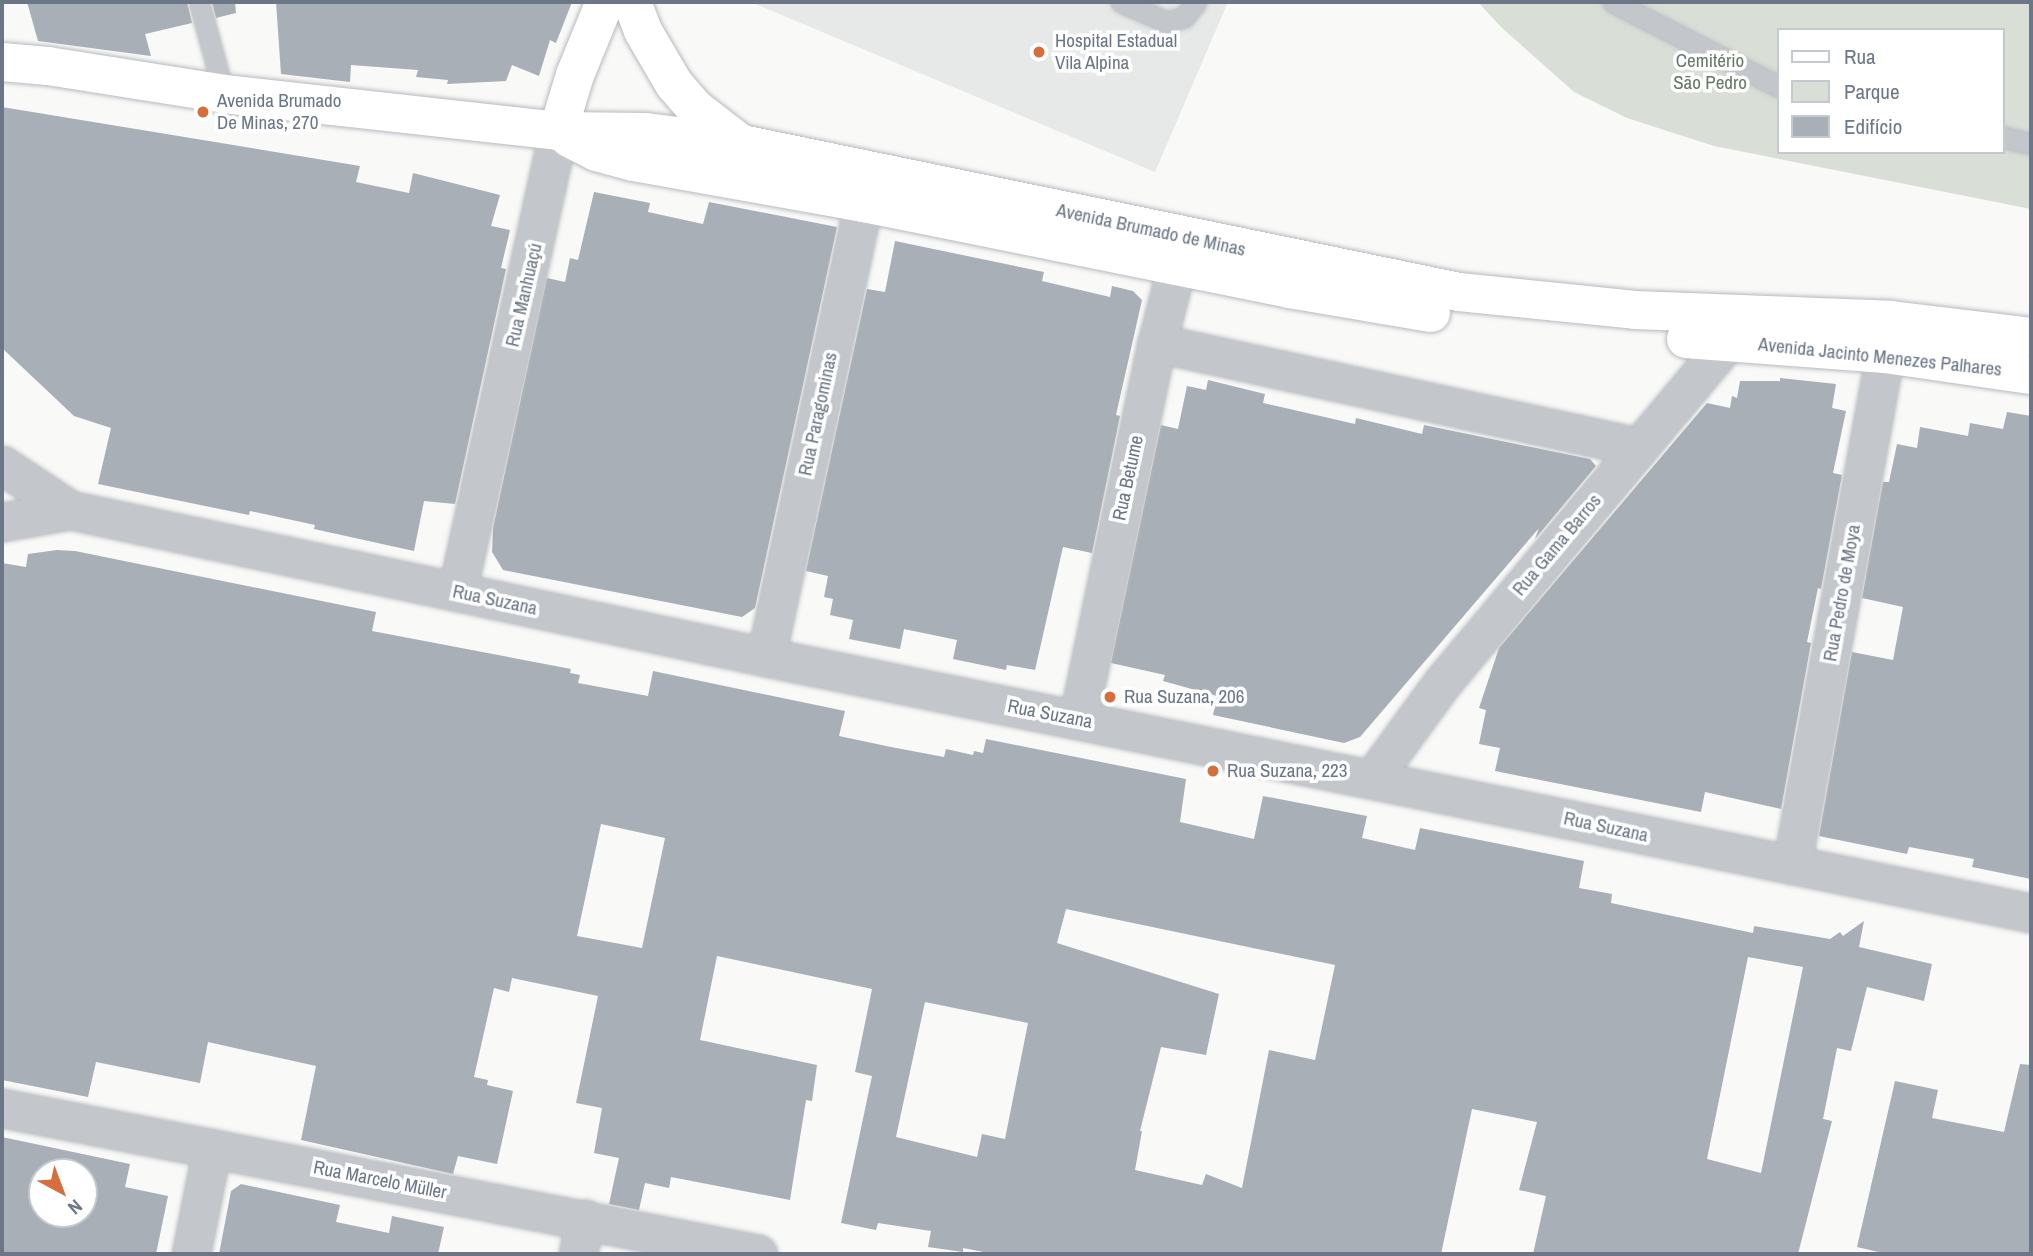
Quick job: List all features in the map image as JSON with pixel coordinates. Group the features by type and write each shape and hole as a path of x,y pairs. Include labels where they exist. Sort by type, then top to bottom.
{"main road":[{"name":"Rua Manhuaçú","path":"558,131 575,75 605,2"},
{"path":"632,2 643,32 674,84 696,109 742,144"},
{"name":"Avenida Brumado de Minas","path":"2,62 48,66 223,94 558,131 646,132 742,144 867,188"},
{"name":"Avenida Brumado de Minas","path":"558,131 596,152 633,162 867,188 1180,252 1459,292 1738,327"},
{"name":"Avenida Jacinto Menezes Palhares","path":"1738,327 1888,337 2031,337"},
{"name":"Avenida Jacinto Menezes Palhares","path":"1888,337 2031,375"}],"street":[{"name":"Rua Manhuaçú","path":"457,592 558,131"},
{"name":"Rua Paragominas","path":"766,657 867,188"},
{"name":"Rua Betume","path":"1078,720 1157,343 1180,252"},
{"name":"Rua Gama Barros","path":"1372,779 1442,684 1738,327"},
{"name":"Rua Pedro de Moya","path":"1792,865 1888,337"},
{"path":"1157,343 1639,447"},
{"name":"Rua Suzana","path":"2,465 70,510 766,657 2031,913"},
{"name":"Rua Suzana","path":"2,522 70,510"},
{"name":"Rua Marcelo Müller","path":"2,1108 758,1254"},
{"path":"191,1254 212,1148"},
{"path":"578,1254 585,1219"}],"lane":[{"path":"199,2 223,94"},
{"path":"1121,2 1167,22 1184,17 1196,2"},
{"path":"1613,2 1778,86"},
{"path":"2005,138 2031,144"}],"shaded area":[{"name":"Hospital Estadual Vila Alpina","path":"751,2 1228,2 1155,172"}],"green space":[{"name":"Cemitério São Pedro","path":"1478,2 2031,2 2031,209 1714,146 1627,118 1574,92 1502,28"}],"building":[{"path":"27,2 187,2 192,23 145,34 151,56 38,41"},
{"path":"212,2 235,2 236,13 216,18"},
{"path":"276,2 572,2 556,43 550,40 539,76 512,65 506,81 447,84 448,80 416,77 418,70 351,65 350,82 281,74"},
{"path":"2,107 360,166 356,182 409,193 413,173 500,195 491,226 510,230 501,268 506,269 455,504 424,501 414,551 314,529 315,525 250,511 249,515 98,484 111,428 74,416 2,348"},
{"path":"594,192 650,203 648,212 703,224 709,202 837,227 755,608 742,617 503,570 492,552 493,528 547,278 565,282 570,258 578,260"},
{"path":"895,241 1044,272 1042,281 1110,297 1112,286 1133,291 1142,300 1116,415 1120,416 1092,553 1063,547 1035,670 1007,665 1006,670 953,659 957,640 904,629 900,649 849,639 853,620 830,615 833,599 824,597 828,576 806,571 867,289 885,292"},
{"path":"1780,378 1836,384 1832,408 1846,411 1833,473 1842,475 1821,589 1818,588 1807,642 1811,643 1781,809 1705,792 1701,812 1495,771 1500,748 1479,744 1486,710 1479,708 1499,648 1707,403 1730,408 1732,396 1737,398 1740,381 1780,381"},
{"path":"1208,380 1265,394 1263,403 1355,424 1356,418 1422,434 1424,425 1590,459 1596,466 1535,539 1539,528 1360,737 1344,743 1213,715 1217,696 1163,681 1165,675 1111,663 1161,425 1178,429 1187,386 1206,390"},
{"path":"2007,412 2031,416 2031,879 1972,867 1974,859 1909,847 1907,854 1819,836 1852,652 1893,660 1903,607 1862,598 1883,482 1889,482 1897,444 1917,448 1920,427 1968,436 1970,423 2003,429"},
{"path":"57,550 75,551 376,612 372,631 571,669 570,673 580,675 578,683 648,696 653,671 845,711 839,736 891,747 944,757 946,749 973,755 974,751 983,753 986,739 1186,779 1180,822 1254,839 1263,796 1367,816 1362,838 1415,850 1420,828 1584,861 1579,888 1612,894 1611,903 1753,933 1754,926 1830,939 1840,932 1843,936 1864,921 1859,947 1932,964 1924,1001 1867,987 1851,1051 1837,1048 1823,1119 1832,1121 1798,1254 1533,1254 1546,1196 1519,1190 1537,1122 1472,1109 1441,1254 994,1254 963,1248 963,1252 928,1247 931,1231 878,1223 876,1230 841,1223 872,1076 855,1072 872,989 717,956 700,1040 817,1065 812,1101 806,1100 790,1200 671,1177 669,1188 645,1183 639,1210 609,1204 619,1158 594,1153 602,1108 576,1103 598,996 512,978 509,992 494,988 474,1077 488,1080 487,1085 513,1091 497,1164 458,1156 453,1174 301,1140 316,1066 208,1042 200,1083 96,1062 88,1097 2,1080 2,563 26,567 28,554","holes":["601,824 665,838 642,948 577,936","1066,909 1335,965 1315,1060 1269,1050 1242,1188 1206,1174 1202,1185 1135,1170 1140,1131 1161,1047 1206,1055 1219,994 1057,943","1748,957 1803,967 1761,1173 1707,1159","925,1002 1028,1023 1005,1139 982,1134 977,1157 896,1137"]},
{"path":"2020,1064 2031,1065 2031,1254 1887,1254 1857,1247 1895,1081 1938,1090 1932,1118 2004,1132"},
{"path":"2,1137 130,1164 125,1187 168,1196 156,1254 2,1254"},
{"path":"241,1184 340,1205 336,1222 389,1233 392,1216 444,1227 438,1254 219,1254 231,1191"}],"place":[{"name":"Hospital Estadual Vila Alpina","path":"1039,52"},
{"name":"Avenida Brumado De Minas, 270","path":"203,112"},
{"name":"Rua Suzana, 206","path":"1110,697"},
{"name":"Rua Suzana, 223","path":"1213,771"}]}
